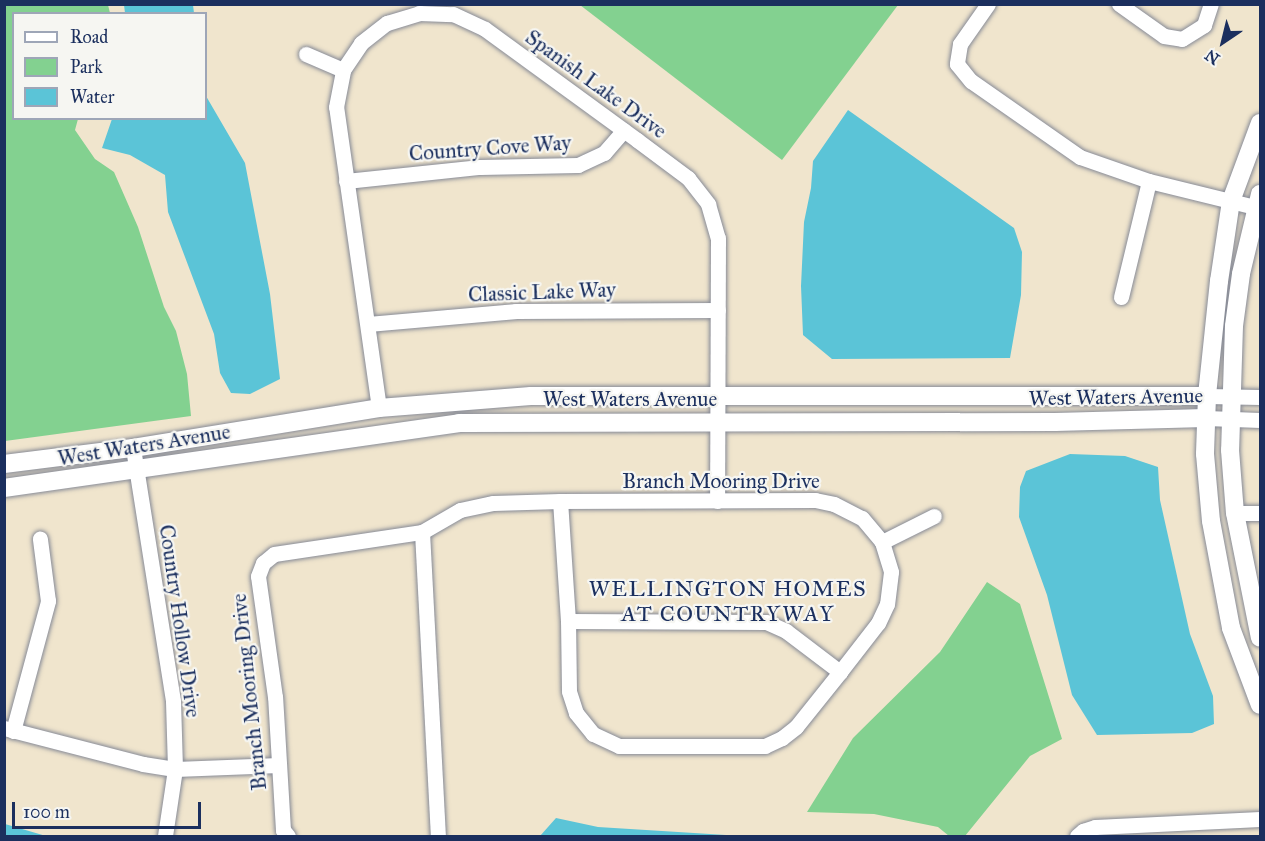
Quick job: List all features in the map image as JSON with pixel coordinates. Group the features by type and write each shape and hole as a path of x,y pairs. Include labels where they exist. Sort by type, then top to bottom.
{"street":[{"path":"988,4 960,44 957,64 971,81 1080,157 1149,181 1231,201 1258,200 1241,274 1234,326 1231,419 1235,513 1260,638"},
{"path":"1119,4 1164,36 1182,39 1204,26 1211,4"},
{"name":"Spanish Lake Drive","path":"380,408 336,107 344,70 361,43 387,23 419,13 453,14 485,28 624,130 688,178 708,204 718,238 717,501"},
{"path":"306,54 344,70"},
{"path":"1260,123 1231,201 1219,281 1206,418 1206,480 1231,628 1260,705"},
{"name":"Country Cove Way","path":"346,181 480,167 579,165 604,153 624,130"},
{"path":"1121,297 1149,181"},
{"name":"Classic Lake Way","path":"368,324 516,311 718,310"},
{"name":"West Waters Avenue","path":"4,464 133,448 380,408 531,396 1260,397"},
{"name":"West Waters Avenue","path":"4,488 459,423 1032,422 1206,418 1260,420"},
{"name":"Country Hollow Drive","path":"133,448 173,700 175,769 165,837"},
{"name":"Branch Mooring Drive","path":"288,837 284,830 275,697 258,576 263,563 274,554 422,532 460,510 493,503 560,501 814,500 834,504 862,518 882,542 891,572 887,604 878,623 840,672 796,727 782,738 765,746 619,746 592,734 576,713 569,691 568,621 560,501"},
{"path":"1235,513 1260,513"},
{"path":"882,542 933,516"},
{"path":"422,532 438,837"},
{"path":"40,539 48,601 9,729 143,764 175,769 279,765"},
{"path":"568,621 766,622 786,631 840,672"},
{"path":"1077,837 1083,831 1095,827 1218,830 1260,819"}],"green space":[{"path":"4,5 108,5 110,12 12,12 12,120 78,120 75,130 95,159 114,172 138,227 164,307 176,331 187,374 191,416 5,441"},
{"path":"580,5 898,5 782,160"},
{"path":"987,582 1020,604 1062,739 1030,756 965,836 949,836 938,827 874,814 807,812 853,738 940,652"}],"water":[{"path":"124,5 193,5 194,12 125,12"},
{"path":"207,98 245,163 270,294 280,379 250,394 231,393 220,373 214,334 168,212 165,175 130,155 102,148 112,120 207,120"},
{"path":"848,110 1014,228 1022,252 1021,295 1010,358 832,359 803,335 801,286 804,222 811,188 813,161"},
{"path":"1070,454 1125,456 1158,467 1160,500 1190,634 1213,696 1214,724 1192,733 1097,735 1072,695 1047,595 1019,517 1020,487 1026,471"},
{"path":"556,818 598,827 742,836 540,836"},
{"path":"5,824 46,836 5,836"}],"district":[{"name":"WELLINGTON HOMES AT COUNTRYWAY","path":"728,600"}]}
